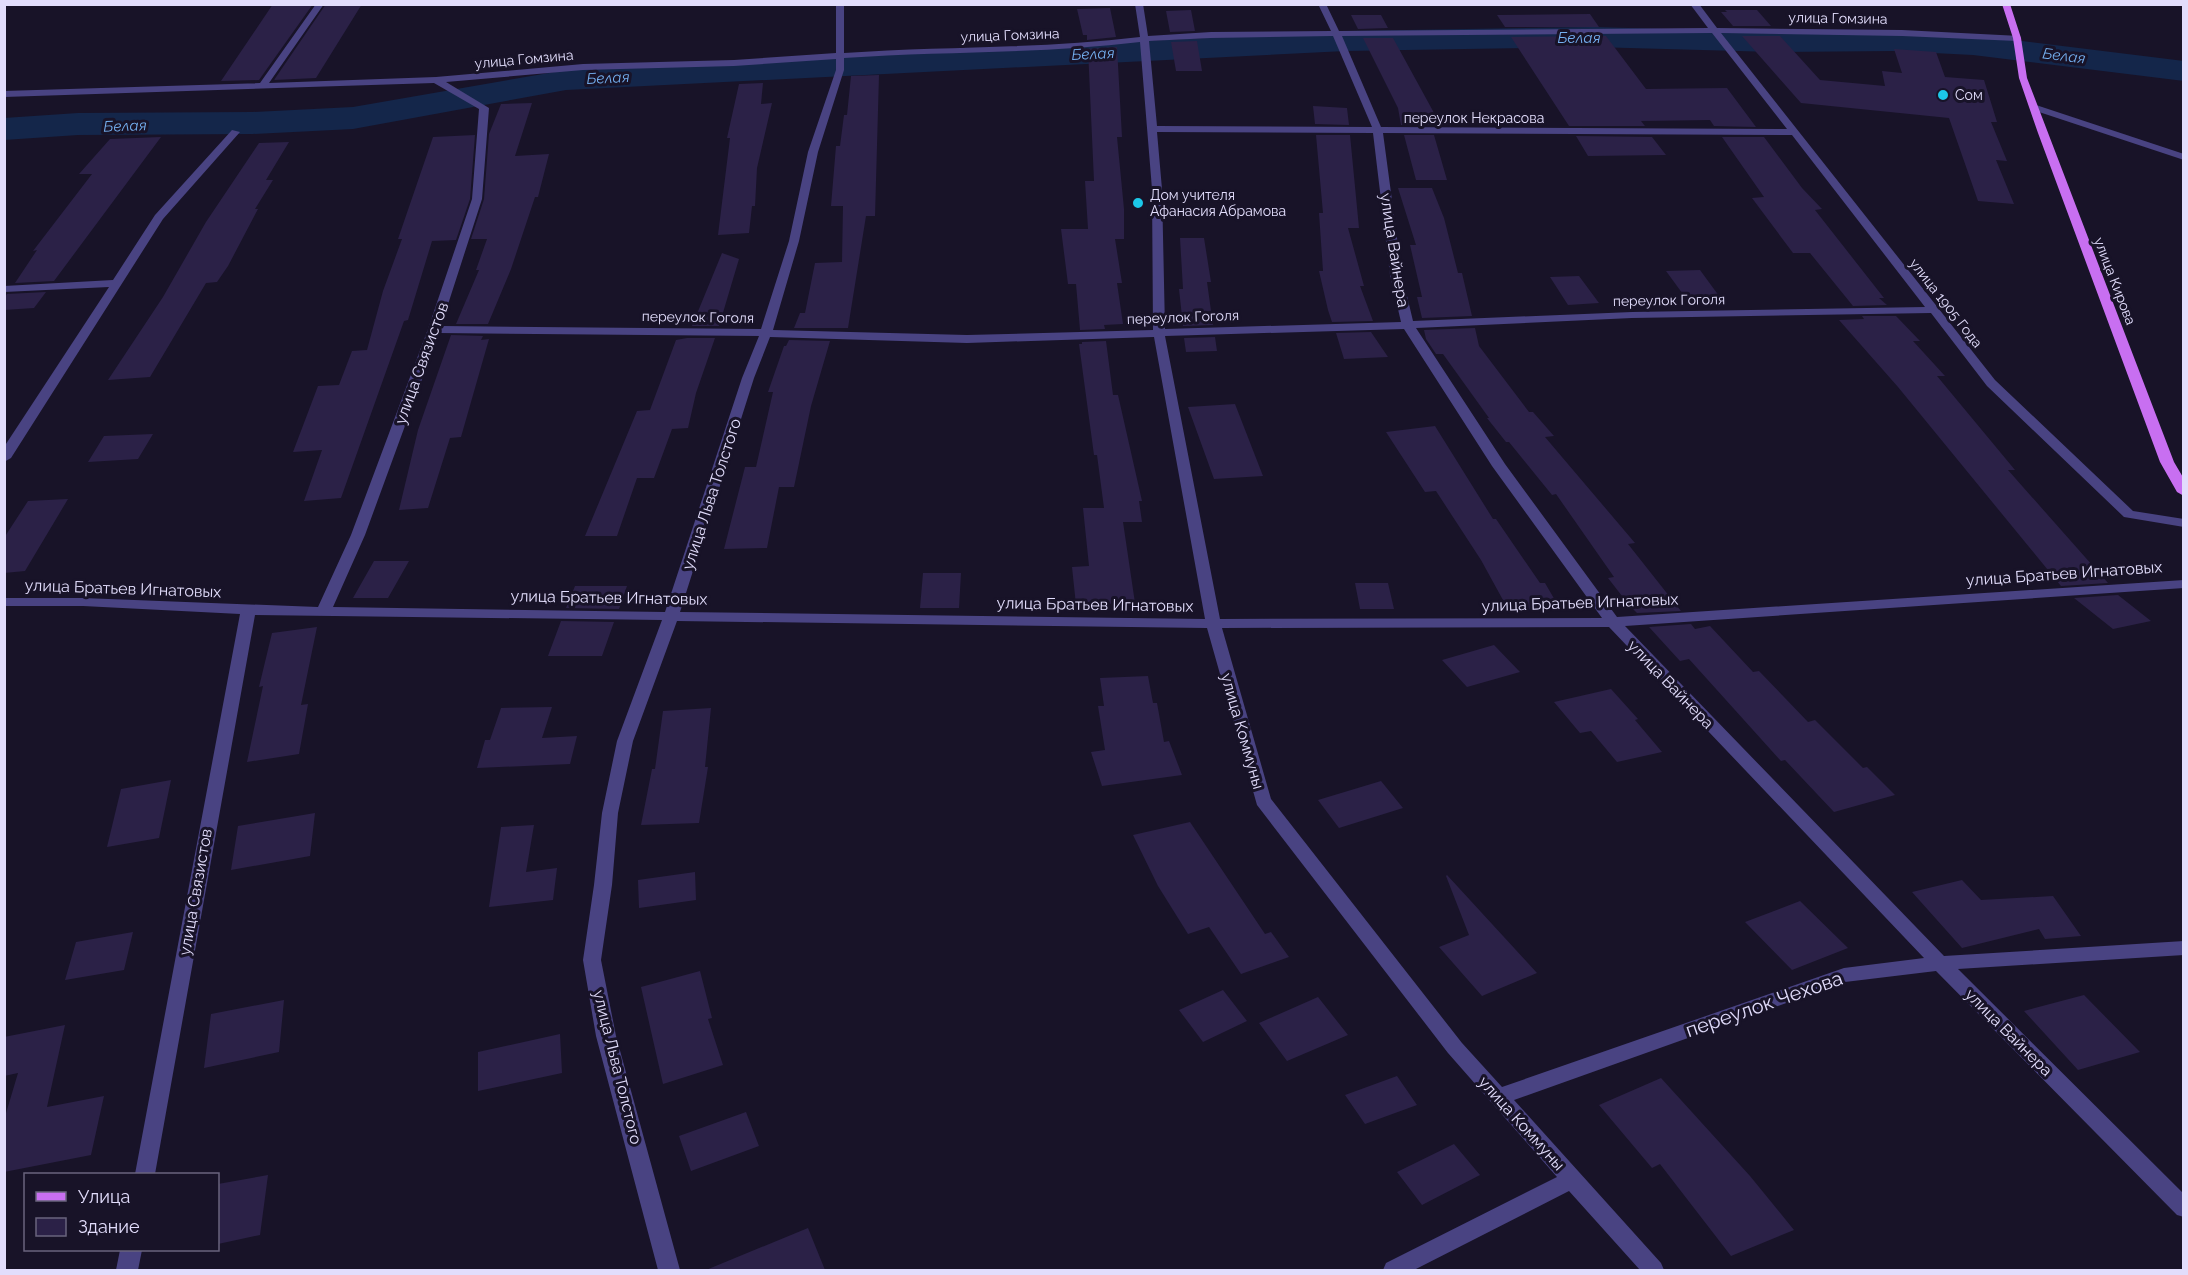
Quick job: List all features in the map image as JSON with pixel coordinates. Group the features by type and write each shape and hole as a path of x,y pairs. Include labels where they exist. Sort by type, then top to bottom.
{"main road":[{"name":"улица Кирова","path":"2006,4 2017,38 2024,78 2047,144 2167,462 2184,492"}],"street":[{"path":"263,86 320,4"},
{"name":"улица Льва Толстого","path":"669,1270 606,1036 592,960 603,885 610,813 625,741 671,617 794,242 813,152 841,63 840,4"},
{"path":"1139,4 1143,39"},
{"name":"улица Вайнера","path":"1322,4 1378,131 1396,275 1408,325 1499,466 1613,622 1940,963 2184,1208"},
{"path":"1694,4 1714,30"},
{"name":"улица Гомзина","path":"4,94 436,80 583,67 841,63 908,51 1085,46 1143,39 1339,40 1714,30 1902,33 2017,38"},
{"name":"улица 1905 Года","path":"1714,30 1990,383 2129,514 2184,524"},
{"name":"улица Коммуны","path":"1143,39 1154,129 1159,333 1213,624 1263,801 1455,1048 1653,1270"},
{"name":"улица Связистов","path":"324,610 358,535 434,329 477,199 483,108 436,80"},
{"path":"2036,108 2184,157"},
{"name":"переулок Некрасова","path":"1154,129 1794,132"},
{"path":"4,458 159,217 236,132"},
{"path":"4,289 117,283"},
{"name":"переулок Гоголя","path":"434,329 766,333 967,339 1408,325 1632,315 1932,310"},
{"name":"улица Братьев Игнатовых","path":"4,602 83,602 248,610 1213,624 1613,622 2184,584"},
{"name":"улица Связистов","path":"145,1173 248,610"},
{"name":"переулок Чехова","path":"1498,1097 1844,975 1940,963 2184,948"},
{"path":"1394,1270 1572,1179"},
{"path":"127,1270 131,1251"}],"building":[{"path":"273,4 313,4 259,80 221,81"},
{"path":"326,4 362,4 316,78 274,80"},
{"path":"1110,8 1116,37 1087,40 1087,35 1083,35 1077,9"},
{"path":"1191,10 1195,31 1170,32 1166,11"},
{"path":"1725,10 1757,10 1771,26 1733,26 1721,12 1727,12"},
{"path":"1590,14 1599,27 1505,27 1497,15"},
{"path":"1351,15 1381,15 1388,28 1358,29"},
{"path":"1606,36 1646,89 1727,88 1756,127 1714,126 1710,120 1641,121 1645,126 1569,126 1511,37"},
{"path":"1742,36 1780,36 1820,80 1885,86 1882,71 1902,73 1894,49 1936,52 1945,77 1984,80 1997,122 1991,122 2007,161 1996,160 2014,204 1978,201 1949,118 1801,103"},
{"path":"1363,38 1393,38 1439,122 1429,122 1430,125 1401,125 1398,108"},
{"path":"1197,41 1202,71 1176,71 1171,42"},
{"path":"1117,47 1122,137 1117,137 1124,209 1124,239 1115,239 1122,283 1117,283 1123,324 1104,325 1105,329 1080,330 1076,284 1068,284 1061,229 1088,229 1085,181 1094,181 1088,49"},
{"path":"879,75 875,216 866,216 848,328 794,328 800,313 805,313 815,263 842,262 843,206 831,206 836,146 840,146 844,115 847,115 851,76"},
{"path":"763,83 761,104 772,103 757,168 755,206 752,206 749,233 718,235 730,138 727,138 739,84"},
{"path":"532,103 515,156 549,154 538,197 535,197 511,269 488,324 456,324 479,270 476,270 487,239 471,239 484,199 489,134 501,104"},
{"path":"1313,106 1347,108 1349,125 1315,124"},
{"path":"475,135 470,199 456,240 432,241 408,320 404,321 341,498 304,501 322,450 293,452 318,386 339,385 352,351 367,350 383,291 402,239 398,239 433,137"},
{"path":"1316,135 1350,135 1359,228 1348,228 1364,286 1360,286 1373,321 1332,322 1328,310 1319,271 1323,271 1319,213 1323,213"},
{"path":"1404,135 1434,135 1447,180 1416,180"},
{"path":"1576,136 1652,137 1666,155 1588,156"},
{"path":"161,137 54,281 15,283 37,250 33,251 92,174 79,174 110,139"},
{"path":"1722,137 1764,137 1802,188 1822,209 1815,210 1884,298 1879,298 1887,305 1853,306 1810,253 1793,253 1752,198 1764,197"},
{"path":"289,142 266,180 273,180 255,209 258,209 228,266 217,282 206,283 150,377 108,380 163,297 206,222 259,143"},
{"path":"1398,188 1432,188 1444,218 1458,273 1462,273 1472,316 1422,318 1417,297 1422,297 1410,245 1416,245"},
{"path":"1180,238 1204,238 1211,282 1207,282 1213,325 1183,326 1179,289 1183,289"},
{"path":"722,253 739,259 719,326 692,326"},
{"path":"1700,270 1722,300 1688,301 1666,271"},
{"path":"1579,276 1599,303 1568,305 1550,277"},
{"path":"46,292 34,308 4,310 4,298 7,294"},
{"path":"1862,316 1896,316 1920,341 1913,341 1945,376 1937,376 2015,470 2008,470 2108,583 2061,586 1898,387 1839,320 1864,319"},
{"path":"1475,328 1479,346 1529,412 1533,412 1554,436 1545,437 1635,543 1628,544 1681,611 1637,613 1629,605 1608,578 1614,577 1556,494 1552,495 1509,442 1506,442 1443,354 1436,354 1426,339 1424,330"},
{"path":"1371,332 1388,357 1344,359 1336,333"},
{"path":"451,335 483,336 481,340 489,339 461,437 450,438 428,508 399,510 418,430"},
{"path":"1215,337 1217,351 1186,352 1184,338"},
{"path":"715,338 696,393 688,428 672,429 654,478 637,478 617,536 585,536 637,411 650,410 676,340"},
{"path":"789,340 830,341 811,406 794,487 779,487 767,548 724,549 745,467 756,467 773,392 768,392 784,346"},
{"path":"1106,341 1113,395 1118,395 1142,501 1139,501 1142,522 1123,522 1135,603 1076,605 1072,567 1089,566 1083,508 1104,508 1097,455 1094,455 1079,344"},
{"path":"1235,404 1263,476 1214,479 1188,407"},
{"path":"1435,426 1493,519 1496,519 1540,583 1545,583 1559,607 1509,611 1481,560 1436,491 1425,492 1386,432"},
{"path":"153,434 138,459 88,462 104,436"},
{"path":"68,499 25,571 4,573 4,538 28,501"},
{"path":"374,561 409,561 388,598 353,598"},
{"path":"923,573 961,573 959,608 920,608"},
{"path":"1355,583 1388,583 1394,609 1360,609"},
{"path":"575,586 627,586 619,609 566,608"},
{"path":"2118,595 2151,621 2113,629 2074,598"},
{"path":"561,621 614,622 602,656 548,656"},
{"path":"1691,624 1695,629 1710,626 1753,672 1759,671 1808,722 1815,720 1863,768 1867,767 1895,795 1834,812 1785,760 1781,761 1689,659 1680,661 1649,627"},
{"path":"317,627 301,705 308,704 299,754 247,762 263,686 259,687 272,633"},
{"path":"1494,645 1520,672 1467,687 1442,660"},
{"path":"1148,676 1153,703 1157,703 1164,742 1169,741 1182,775 1102,786 1091,752 1105,750 1098,706 1104,706 1100,678"},
{"path":"1611,689 1638,719 1635,720 1662,752 1617,762 1591,731 1580,733 1554,702"},
{"path":"552,707 542,738 577,736 570,764 477,768 485,740 490,740 501,708"},
{"path":"711,708 705,767 708,767 699,823 641,825 652,769 655,769 663,711"},
{"path":"171,780 159,838 107,847 121,789"},
{"path":"1381,781 1403,808 1339,828 1318,800"},
{"path":"315,813 310,856 231,870 238,826"},
{"path":"1190,822 1265,934 1271,932 1289,957 1241,974 1209,927 1188,934 1158,886 1133,835"},
{"path":"534,825 526,872 557,868 553,900 489,907 501,827"},
{"path":"695,872 696,900 639,908 638,880"},
{"path":"1447,875 1537,973 1482,996 1439,947 1469,935"},
{"path":"1962,880 1981,900 2053,896 2081,936 2045,939 2039,929 1962,948 1912,892"},
{"path":"1800,901 1848,948 1792,970 1745,922"},
{"path":"133,932 124,970 65,980 76,942"},
{"path":"700,971 712,1018 708,1019 723,1065 663,1084 641,987"},
{"path":"1223,990 1247,1021 1203,1042 1179,1010"},
{"path":"2084,995 2140,1052 2078,1070 2024,1011"},
{"path":"1318,997 1348,1035 1287,1061 1259,1023"},
{"path":"284,1000 279,1052 204,1068 211,1014"},
{"path":"65,1025 47,1107 104,1096 91,1155 4,1172 4,1120 18,1073 4,1076 4,1037"},
{"path":"560,1034 562,1073 478,1091 478,1052"},
{"path":"1397,1076 1417,1105 1365,1124 1345,1095"},
{"path":"1661,1078 1750,1176 1794,1230 1731,1256 1660,1164 1652,1168 1599,1105"},
{"path":"746,1112 759,1146 691,1171 679,1136"},
{"path":"1454,1144 1480,1175 1422,1205 1397,1172"},
{"path":"268,1175 260,1235 219,1244 219,1184"},
{"path":"808,1228 825,1270 706,1270"}],"waterway":[{"name":"Белая","path":"4,129 78,124 252,123 353,118 566,80 1345,41 1593,37 1774,42 1894,41 1973,45 2184,71"}],"place":[{"name":"Сом","path":"1943,95"},
{"name":"Дом учителя Афанасия Абрамова","path":"1138,203"}]}
